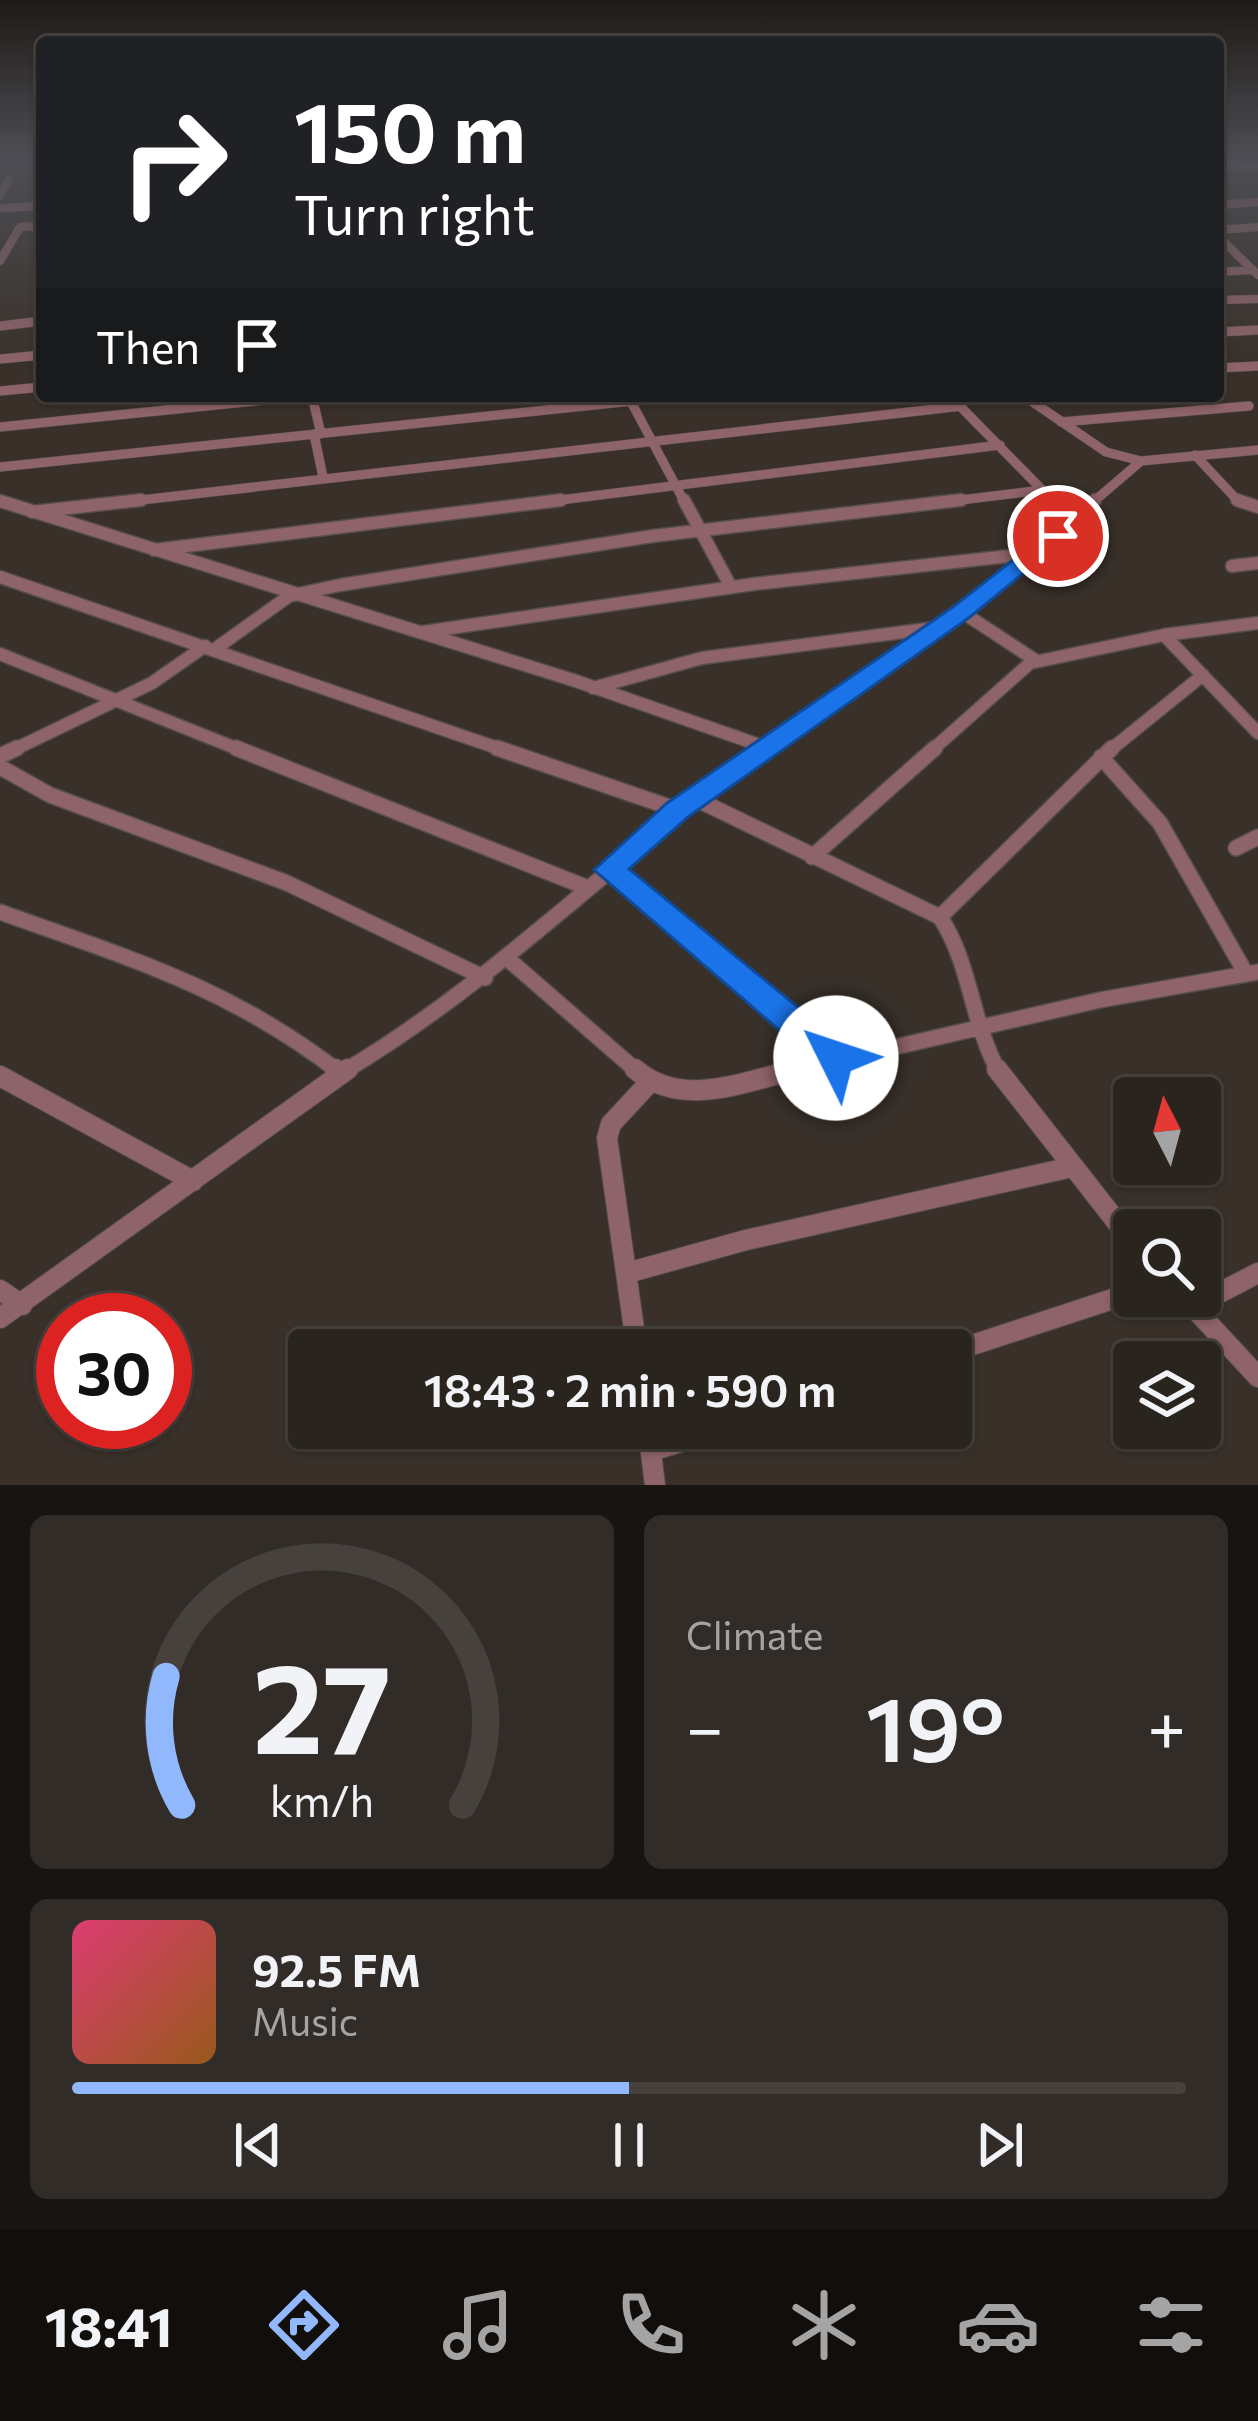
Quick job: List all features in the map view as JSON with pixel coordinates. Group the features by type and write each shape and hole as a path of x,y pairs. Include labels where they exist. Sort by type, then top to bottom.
{"street":[{"path":"0,260 19,229"},
{"path":"1224,243 1256,273"},
{"path":"1234,254 1258,252"},
{"path":"1224,272 1256,273"},
{"path":"1224,300 1258,299"},
{"path":"0,326 36,322"},
{"path":"1224,332 1258,330"},
{"path":"0,358 36,355"},
{"path":"1224,368 1258,366"},
{"path":"0,391 36,388"},
{"path":"0,427 248,402"},
{"path":"309,402 323,478"},
{"path":"0,467 603,402"},
{"path":"632,402 704,530 730,587"},
{"path":"957,402 1042,490 1079,519"},
{"path":"1033,402 1106,452 1142,461 1258,450"},
{"path":"32,512 962,406"},
{"path":"1061,422 1249,406"},
{"path":"154,550 1000,445"},
{"path":"1195,455 1242,505 1258,507"},
{"path":"0,1318 340,1073 427,1022 509,960 677,810 962,612 1038,554 1142,461"},
{"path":"0,756 118,700 289,596 524,554 1042,490"},
{"path":"0,501 765,747"},
{"path":"418,634 730,587 1038,554"},
{"path":"1232,566 1258,563"},
{"path":"0,578 677,810"},
{"path":"962,612 1035,660"},
{"path":"812,857 917,758 1035,660 1258,623"},
{"path":"593,688 622,674 667,665 939,627"},
{"path":"1165,635 1258,734"},
{"path":"0,655 588,888"},
{"path":"940,917 993,859 1101,758 1203,675"},
{"path":"509,960 650,1082 688,1094 836,1058 1251,972 1150,807 1122,772 1101,758"},
{"path":"0,767 50,795 237,869 287,883 485,978"},
{"path":"697,799 940,917 958,944 977,1029 998,1070 1113,1218"},
{"path":"1237,848 1258,837"},
{"path":"609,870 836,1058"},
{"path":"0,912 175,974 306,1044 340,1073"},
{"path":"0,1076 193,1181"},
{"path":"635,1329 607,1138 610,1124 650,1082"},
{"path":"628,1273 746,1240 1072,1167"},
{"path":"1221,1288 1258,1274"},
{"path":"0,1290 22,1305"},
{"path":"972,1345 1113,1299"},
{"path":"1202,1317 1258,1377"},
{"path":"651,1449 655,1485"}],"route":[{"path":"836,1058 609,870 677,810 962,612 1058,536"}]}
